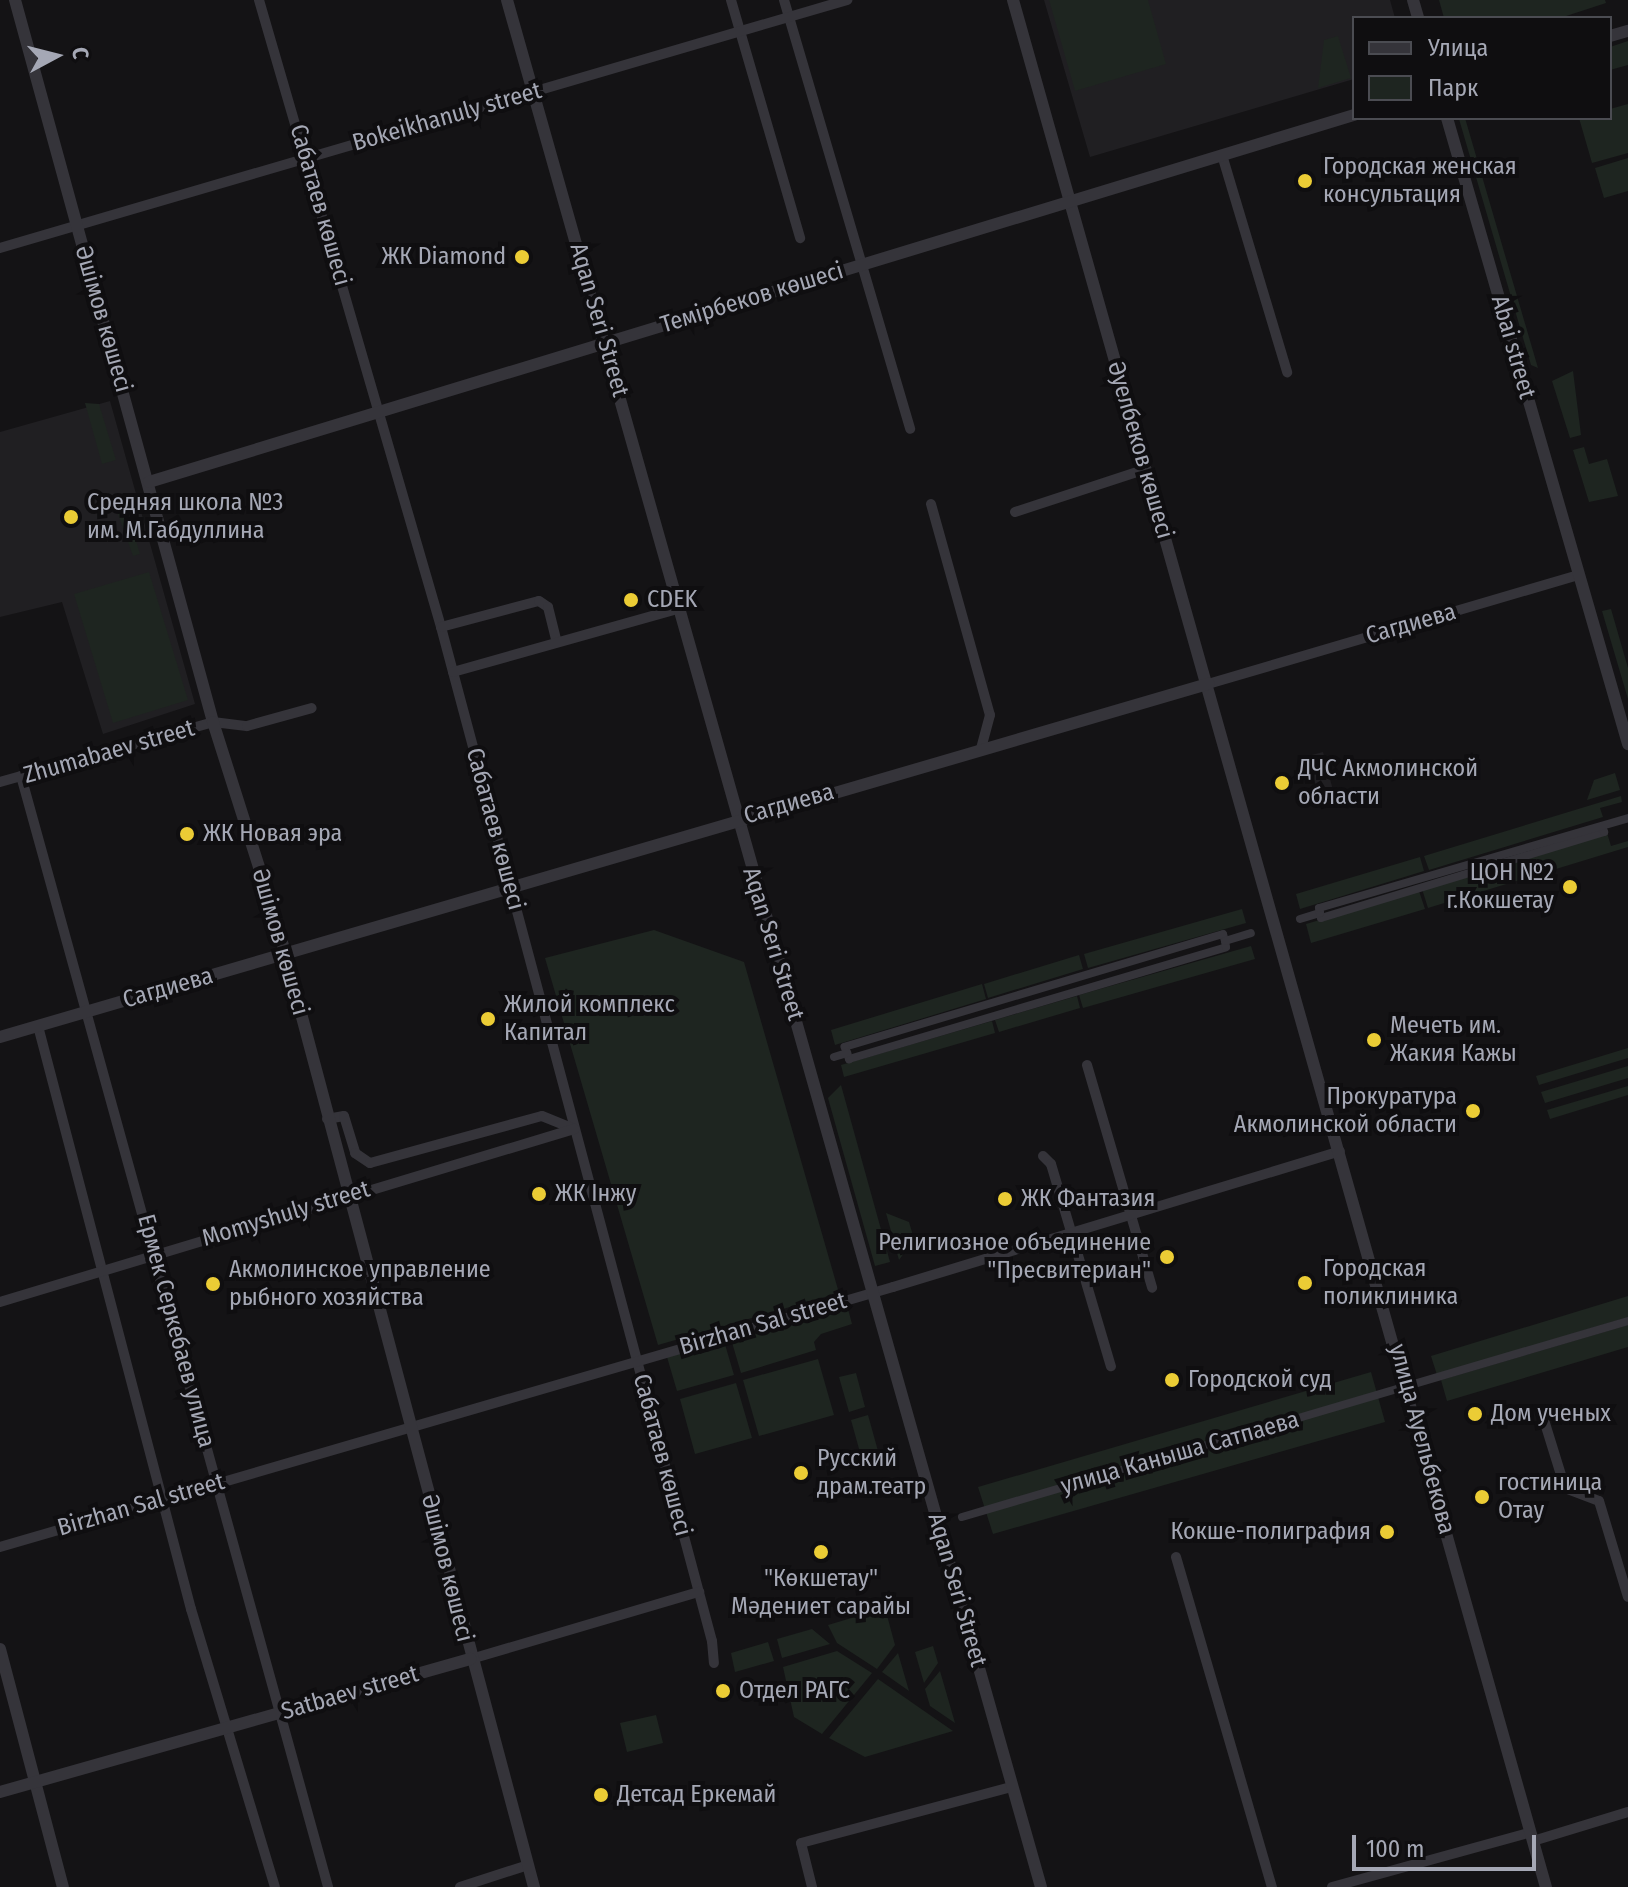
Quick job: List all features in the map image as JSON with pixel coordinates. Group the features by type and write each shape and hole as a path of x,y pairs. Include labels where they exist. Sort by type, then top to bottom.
{"street":[{"name":"Әшімов көшесі","path":"15,0 213,722 285,954 346,1195 534,1887"},
{"name":"Сабатаев көшесі","path":"259,0 441,627 699,1592 714,1663"},
{"name":"Aqan Seri Street","path":"507,0 680,608 736,819 1041,1887"},
{"path":"731,0 800,238"},
{"path":"784,0 910,429"},
{"name":"Bokeikhanuly street","path":"0,248 847,0"},
{"name":"Әуелбеков көшесі","path":"1013,0 1267,900"},
{"name":"Темірбеков көшесі","path":"149,482 1352,116"},
{"name":"Abai street","path":"1448,120 1628,744"},
{"path":"1222,155 1287,372"},
{"path":"1015,512 1146,469"},
{"path":"931,504 990,715 981,749"},
{"name":"Сагдиева","path":"0,1037 736,819 1579,575"},
{"path":"441,627 539,601 548,607 557,642"},
{"path":"453,672 680,608"},
{"name":"Zhumabaev street","path":"0,782 213,722 247,726 312,708"},
{"name":"Ермек Серкебаев улица","path":"21,776 328,1887"},
{"path":"1300,919 1320,913 1321,918 1398,889 1519,852 1604,832 1602,826 1628,818"},
{"name":"улица Ауельбекова","path":"1267,900 1408,1386 1546,1887"},
{"path":"1225,941 1251,933"},
{"path":"1223,934 1225,941 1226,947 849,1059 845,1047 1223,934"},
{"path":"1192,944 1196,956"},
{"path":"1157,954 1161,966"},
{"path":"1121,965 1125,977"},
{"path":"1087,975 1090,987"},
{"path":"1052,985 1055,998"},
{"path":"1016,996 1019,1008"},
{"path":"981,1006 984,1019"},
{"path":"945,1017 949,1029"},
{"path":"38,1026 165,1498 191,1609 275,1887"},
{"path":"908,1028 912,1040"},
{"path":"874,1038 877,1050"},
{"path":"834,1057 847,1053"},
{"path":"1087,1065 1152,1288"},
{"path":"327,1119 344,1116 355,1153 370,1163 542,1116 574,1129"},
{"name":"Momyshuly street","path":"0,1302 346,1195 574,1129"},
{"name":"Birzhan Sal street","path":"0,1547 872,1292 1340,1151"},
{"path":"1043,1156 1051,1164 1111,1366"},
{"name":"улица Каныша Сатпаева","path":"962,1517 1628,1321"},
{"path":"1544,1420 1565,1488 1599,1501 1628,1597"},
{"path":"1176,1557 1272,1887"},
{"name":"Satbaev street","path":"0,1792 699,1592"},
{"path":"0,1649 63,1887"},
{"path":"812,1887 801,1843 1012,1787"},
{"path":"1332,1887 1628,1812"},
{"path":"460,1887 528,1865"}],"shaded area":[{"path":"1044,0 1390,0 1394,16 1352,16 1352,80 1090,157"},
{"name":"Средняя школа №3 им. М.Габдуллина","path":"110,401 195,704 103,734 62,602 0,617 0,432"},
{"path":"1323,752 1335,798 1320,802 1308,756"}],"green space":[{"path":"1049,0 1148,0 1166,64 1075,91"},
{"path":"1439,0 1605,0 1606,3 1566,16 1443,16"},
{"path":"1338,36 1351,78 1318,88 1324,40"},
{"path":"1628,41 1628,65 1612,69 1612,46"},
{"path":"1628,104 1628,153 1592,163 1580,120 1612,120 1612,108"},
{"path":"1459,120 1466,120 1538,368 1531,365"},
{"path":"1628,158 1628,191 1604,198 1595,168"},
{"path":"1573,371 1581,435 1570,438 1552,381"},
{"path":"85,403 99,404 116,460 102,464"},
{"path":"1584,447 1589,464 1607,459 1618,496 1589,502 1573,450"},
{"path":"124,500 140,554 133,556 114,503"},
{"path":"149,572 188,700 113,723 74,594"},
{"path":"1611,609 1628,668 1628,699 1602,611"},
{"path":"1615,773 1620,790 1587,800 1594,780"},
{"path":"1621,796 1622,802 1600,808 1603,817 1429,870 1424,856"},
{"path":"1607,833 1611,846 1628,841 1628,847 1428,908 1422,889"},
{"path":"1420,857 1424,871 1300,909 1296,894"},
{"path":"1419,891 1425,909 1311,943 1306,924"},
{"path":"1242,909 1246,923 1088,968 1084,954"},
{"path":"654,930 744,962 839,1293 658,1345 545,958"},
{"path":"1251,946 1255,959 1083,1008 1079,995"},
{"path":"1079,955 1083,969 988,998 984,984"},
{"path":"982,984 986,999 835,1045 831,1030"},
{"path":"1077,996 1080,1008 999,1032 995,1020"},
{"path":"992,1021 995,1033 844,1077 841,1065"},
{"path":"1628,1048 1628,1058 1539,1085 1536,1076"},
{"path":"1628,1066 1628,1078 1545,1103 1541,1092"},
{"path":"841,1085 890,1262 875,1266 828,1098"},
{"path":"1628,1086 1628,1095 1550,1119 1547,1110"},
{"path":"886,1213 909,1222 914,1239 899,1260"},
{"path":"1628,1296 1628,1317 1437,1375 1431,1356"},
{"path":"847,1305 852,1324 821,1334 814,1342 816,1350 741,1373 731,1339"},
{"path":"1628,1325 1628,1347 1447,1401 1441,1380"},
{"path":"724,1341 734,1375 677,1391 667,1357"},
{"path":"818,1359 834,1415 759,1436 743,1380"},
{"path":"1371,1372 1385,1422 993,1534 978,1487"},
{"path":"856,1373 865,1407 849,1412 839,1377"},
{"path":"736,1383 752,1438 695,1454 680,1399"},
{"path":"868,1415 878,1451 861,1456 851,1420"},
{"path":"885,1608 895,1645 877,1669 837,1643 828,1625"},
{"path":"812,1629 830,1644 782,1658 777,1639"},
{"path":"768,1642 774,1661 735,1672 731,1653"},
{"path":"933,1646 938,1663 924,1683 915,1652"},
{"path":"837,1651 872,1673 822,1734 794,1717 783,1667"},
{"path":"898,1653 909,1691 882,1672"},
{"path":"940,1671 955,1723 930,1706 925,1689"},
{"path":"878,1679 953,1731 865,1757 829,1738"},
{"path":"656,1715 663,1743 627,1752 620,1723"}],"place":[{"name":"Городская женская консультация","path":"1305,181"},
{"name":"ЖК Diamond","path":"522,257"},
{"name":"Средняя школа №3 им. М.Габдуллина","path":"71,517"},
{"name":"CDEK","path":"631,600"},
{"name":"ДЧС Акмолинской области","path":"1282,783"},
{"name":"ЖК Новая эра","path":"187,834"},
{"name":"ЦОН №2 г.Кокшетау","path":"1570,887"},
{"name":"Жилой комплекс Капитал","path":"488,1019"},
{"name":"Мечеть им. Жакия Кажы","path":"1374,1040"},
{"name":"Прокуратура Акмолинской области","path":"1473,1111"},
{"name":"ЖК Інжу","path":"539,1194"},
{"name":"ЖК Фантазия","path":"1005,1199"},
{"name":"Религиозное объединение \"Пресвитериан\"","path":"1167,1257"},
{"name":"Городская поликлиника","path":"1305,1283"},
{"name":"Акмолинское управление рыбного хозяйства","path":"213,1284"},
{"name":"Городской суд","path":"1172,1380"},
{"name":"Дом ученых","path":"1475,1414"},
{"name":"Русский драм.театр","path":"801,1473"},
{"name":"гостиница Отау","path":"1482,1497"},
{"name":"Кокше-полиграфия","path":"1387,1532"},
{"name":"\"Көкшетау\" Мәдениет сарайы","path":"821,1552"},
{"name":"Отдел РАГС","path":"723,1691"},
{"name":"Детсад Еркемай","path":"601,1795"}]}
